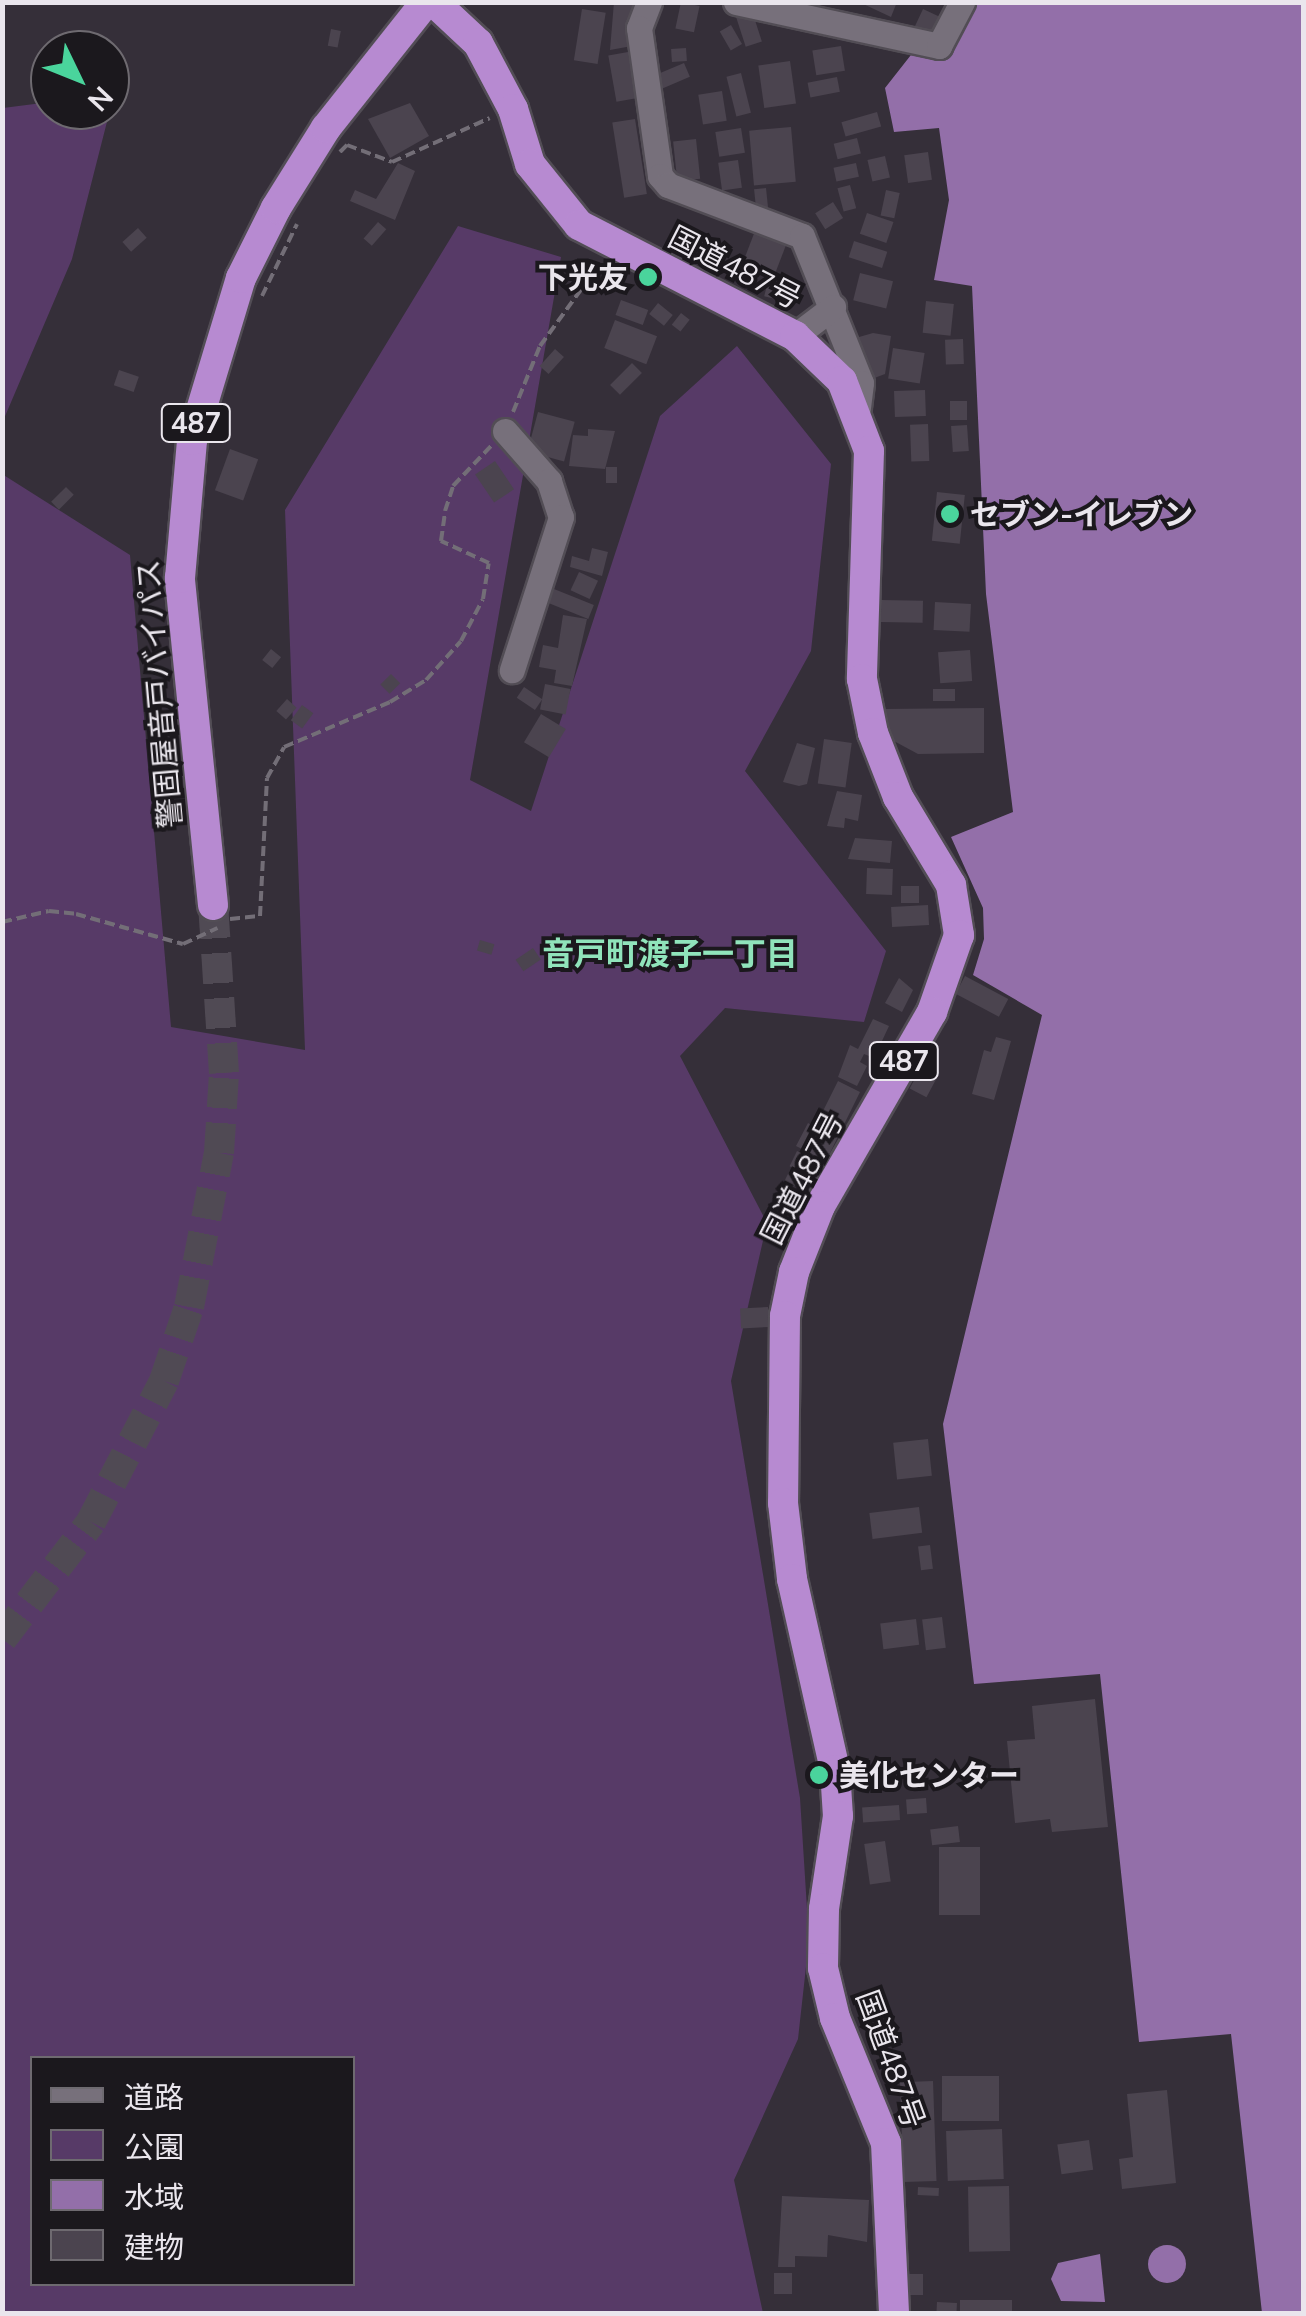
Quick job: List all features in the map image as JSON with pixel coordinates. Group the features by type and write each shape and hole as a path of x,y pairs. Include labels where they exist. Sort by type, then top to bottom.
{"highway":[{"name":"警固屋音戸バイパス","path":"213,905 181,593 182,508 197,421 241,278 276,208 326,128 426,2"},
{"name":"国道487号","path":"434,2 478,43 512,109 530,164 579,225 613,246 795,336 842,381 858,409 870,451 862,679 873,733 898,797 951,885 959,935 932,1012 820,1206 794,1272 785,1316 783,1503 792,1579 835,1770 838,1816 824,1910 824,1968 836,2018 886,2143 894,2314"}],"street":[{"path":"650,2 639,28 660,176 668,185 802,236 834,307 860,383 858,409"},
{"path":"736,2 940,46 962,2"},
{"path":"795,336 834,307"},
{"path":"504,431 549,481 562,517 512,670"}],"path":[{"path":"337,156 347,145 392,162 512,109"},
{"path":"258,306 302,212"},
{"path":"2,922 48,911 183,944 196,943 230,919 260,916 267,778 284,747 390,702 426,680 460,641 483,598 489,563 441,542 453,486 504,431 540,346 613,246"}],"green space":[{"path":"30,105 30,130 105,130 72,259 3,421 3,108"},
{"path":"458,226 561,257 470,780 531,811 660,416 737,346 831,464 811,651 745,771 886,951 864,1022 725,1008 680,1056 767,1223 731,1381 800,1798 809,1940 798,2039 734,2180 763,2313 3,2313 2,474 130,555 171,1027 305,1050 285,510"}],"water":[{"path":"971,3 1303,3 1303,2313 1262,2313 1231,2034 1139,2042 1100,1674 974,1684 943,1424 1042,1015 973,975 984,939 983,908 951,837 1013,812 986,594 972,286 934,280 949,200 939,128 894,132 885,88 918,46"},
{"path":"1167,2245 1180,2251 1186,2264 1180,2277 1167,2283 1154,2277 1148,2264 1154,2251"},
{"path":"1100,2254 1105,2302 1061,2301 1051,2279 1058,2263"}],"building":[{"path":"614,2 636,2 632,46 610,50"},
{"path":"681,2 700,6 694,32 675,28"},
{"path":"859,2 897,2 891,17"},
{"path":"582,9 606,13 598,64 574,60"},
{"path":"923,9 947,20 936,42 913,31"},
{"path":"752,11 762,41 746,47 736,16"},
{"path":"731,25 742,44 731,51 720,32"},
{"path":"331,29 341,31 338,48 328,46"},
{"path":"841,46 845,71 816,75 812,51"},
{"path":"686,48 687,61 672,62 671,49"},
{"path":"628,52 636,98 616,102 608,55"},
{"path":"790,61 796,104 764,108 758,65"},
{"path":"684,63 690,77 655,92 649,78"},
{"path":"741,73 751,113 736,116 726,77"},
{"path":"837,77 840,92 810,97 808,83"},
{"path":"722,91 727,121 703,124 698,95"},
{"path":"410,103 429,136 390,158 368,119"},
{"path":"877,112 881,126 846,137 841,122"},
{"path":"635,119 647,194 624,198 612,123"},
{"path":"791,127 796,182 754,185 749,131"},
{"path":"741,128 745,153 719,157 715,132"},
{"path":"857,138 861,154 838,159 834,144"},
{"path":"696,139 700,179 677,181 673,141"},
{"path":"928,152 932,180 908,183 904,155"},
{"path":"885,156 890,177 872,181 867,160"},
{"path":"738,160 742,188 722,191 718,163"},
{"path":"398,163 415,171 395,220 350,201 355,190 376,199"},
{"path":"856,163 859,177 836,181 834,168"},
{"path":"850,185 856,208 844,212 837,188"},
{"path":"766,188 768,207 756,208 754,189"},
{"path":"886,190 900,193 894,218 881,215"},
{"path":"833,202 843,218 825,229 815,213"},
{"path":"867,213 893,222 886,243 860,234"},
{"path":"378,222 386,229 372,246 364,239"},
{"path":"138,228 147,238 131,252 122,242"},
{"path":"755,231 787,243 775,273 744,261"},
{"path":"854,241 887,252 882,268 849,257"},
{"path":"745,271 758,277 752,290 739,284"},
{"path":"770,273 790,278 785,301 764,296"},
{"path":"860,273 893,281 886,308 853,300"},
{"path":"621,300 648,310 643,325 616,315"},
{"path":"926,301 954,304 951,336 923,333"},
{"path":"658,303 673,315 664,326 649,314"},
{"path":"681,313 690,320 680,332 672,325"},
{"path":"615,320 657,336 646,364 604,348"},
{"path":"873,333 891,336 885,374 869,380 852,339"},
{"path":"963,339 964,364 946,365 945,340"},
{"path":"893,348 925,353 920,384 888,379"},
{"path":"555,349 564,357 549,374 540,366"},
{"path":"632,363 642,373 620,395 610,385"},
{"path":"119,370 139,377 134,392 114,385"},
{"path":"925,390 926,416 895,417 894,391"},
{"path":"950,401 967,401 967,420 950,420"},
{"path":"538,412 575,422 564,461 527,452"},
{"path":"928,424 929,461 911,462 910,425"},
{"path":"967,425 969,451 953,452 951,426"},
{"path":"588,429 615,431 605,469 569,466 573,435 588,436"},
{"path":"230,449 258,459 243,501 215,490"},
{"path":"495,461 514,489 494,503 475,474"},
{"path":"606,467 617,467 617,483 606,483"},
{"path":"66,487 74,495 59,510 51,502"},
{"path":"937,492 965,495 960,544 932,541"},
{"path":"592,548 608,552 602,576 570,567 572,556 589,561"},
{"path":"579,572 598,581 590,599 571,590"},
{"path":"554,589 594,605 588,619 548,603"},
{"path":"881,600 923,601 923,623 881,622"},
{"path":"935,602 971,604 969,632 934,630"},
{"path":"563,615 587,619 572,686 554,683 556,670 539,667 543,645 558,648"},
{"path":"271,649 281,657 272,668 262,660"},
{"path":"970,650 972,681 940,683 938,652"},
{"path":"391,674 400,683 390,694 380,685"},
{"path":"545,684 571,689 566,714 540,710"},
{"path":"524,687 542,699 535,710 517,698"},
{"path":"933,689 955,689 955,701 933,701"},
{"path":"287,699 297,708 286,720 276,711"},
{"path":"302,705 313,713 302,729 291,720"},
{"path":"984,708 984,753 918,754 892,740 884,709"},
{"path":"541,714 566,729 549,757 524,742"},
{"path":"824,739 852,743 845,787 818,784"},
{"path":"797,743 815,748 807,784 799,786 783,782"},
{"path":"837,791 862,795 858,821 845,818 844,828 827,826"},
{"path":"855,838 892,841 890,863 848,859"},
{"path":"867,868 893,869 892,895 866,894"},
{"path":"901,886 919,886 919,903 901,903"},
{"path":"928,905 929,925 892,927 891,907"},
{"path":"480,940 494,944 491,955 477,951"},
{"path":"533,948 541,960 523,971 516,960"},
{"path":"965,976 1008,999 999,1017 956,994"},
{"path":"899,978 913,990 902,1012 885,1003"},
{"path":"873,1019 889,1026 874,1058 864,1054 860,1062 867,1066 857,1086 838,1077 850,1045 858,1049"},
{"path":"996,1037 1011,1041 994,1100 972,1094 984,1050 991,1052"},
{"path":"920,1069 937,1078 926,1097 910,1088"},
{"path":"838,1081 860,1092 826,1161 796,1146 808,1123 815,1127"},
{"path":"797,1151 826,1165 818,1180 790,1166"},
{"path":"790,1170 806,1178 801,1189 785,1181"},
{"path":"768,1307 769,1327 741,1328 740,1308"},
{"path":"928,1439 932,1476 897,1479 893,1443"},
{"path":"919,1507 922,1533 873,1539 869,1513"},
{"path":"930,1545 933,1569 921,1570 918,1546"},
{"path":"942,1617 946,1648 926,1650 922,1619"},
{"path":"916,1619 919,1645 883,1649 880,1623"},
{"path":"1095,1699 1108,1827 1052,1832 1050,1819 1015,1823 1007,1741 1035,1739 1032,1706"},
{"path":"926,1798 927,1813 907,1814 906,1799"},
{"path":"899,1805 900,1820 863,1823 862,1808"},
{"path":"958,1826 960,1842 932,1845 930,1829"},
{"path":"885,1841 891,1882 870,1885 864,1844"},
{"path":"939,1847 980,1847 980,1915 939,1915"},
{"path":"942,2076 999,2076 999,2121 942,2121"},
{"path":"933,2081 936,2181 904,2182 900,2082"},
{"path":"1167,2090 1176,2183 1122,2189 1119,2159 1133,2157 1127,2094"},
{"path":"1002,2129 1004,2179 948,2181 946,2131"},
{"path":"1089,2140 1093,2170 1061,2174 1057,2144"},
{"path":"1009,2186 1010,2251 969,2252 968,2187"},
{"path":"918,2187 939,2188 939,2196 918,2195"},
{"path":"782,2196 869,2200 867,2242 828,2235 827,2257 795,2256 795,2267 778,2267"},
{"path":"774,2273 792,2273 792,2294 774,2294"},
{"path":"902,2274 923,2274 923,2295 902,2295"},
{"path":"960,2300 1012,2300 1012,2314 960,2314"},
{"path":"937,2302 957,2303 956,2314 936,2314"}],"tunnel":[{"path":"2,1639 91,1522 164,1381 189,1307 219,1153 224,1073 213,905"}],"place":[{"name":"下光友","path":"648,277"},
{"name":"セブン-イレブン","path":"950,514"},
{"name":"美化センター","path":"819,1775"}],"district":[{"name":"音戸町渡子一丁目","path":"670,953"}]}
